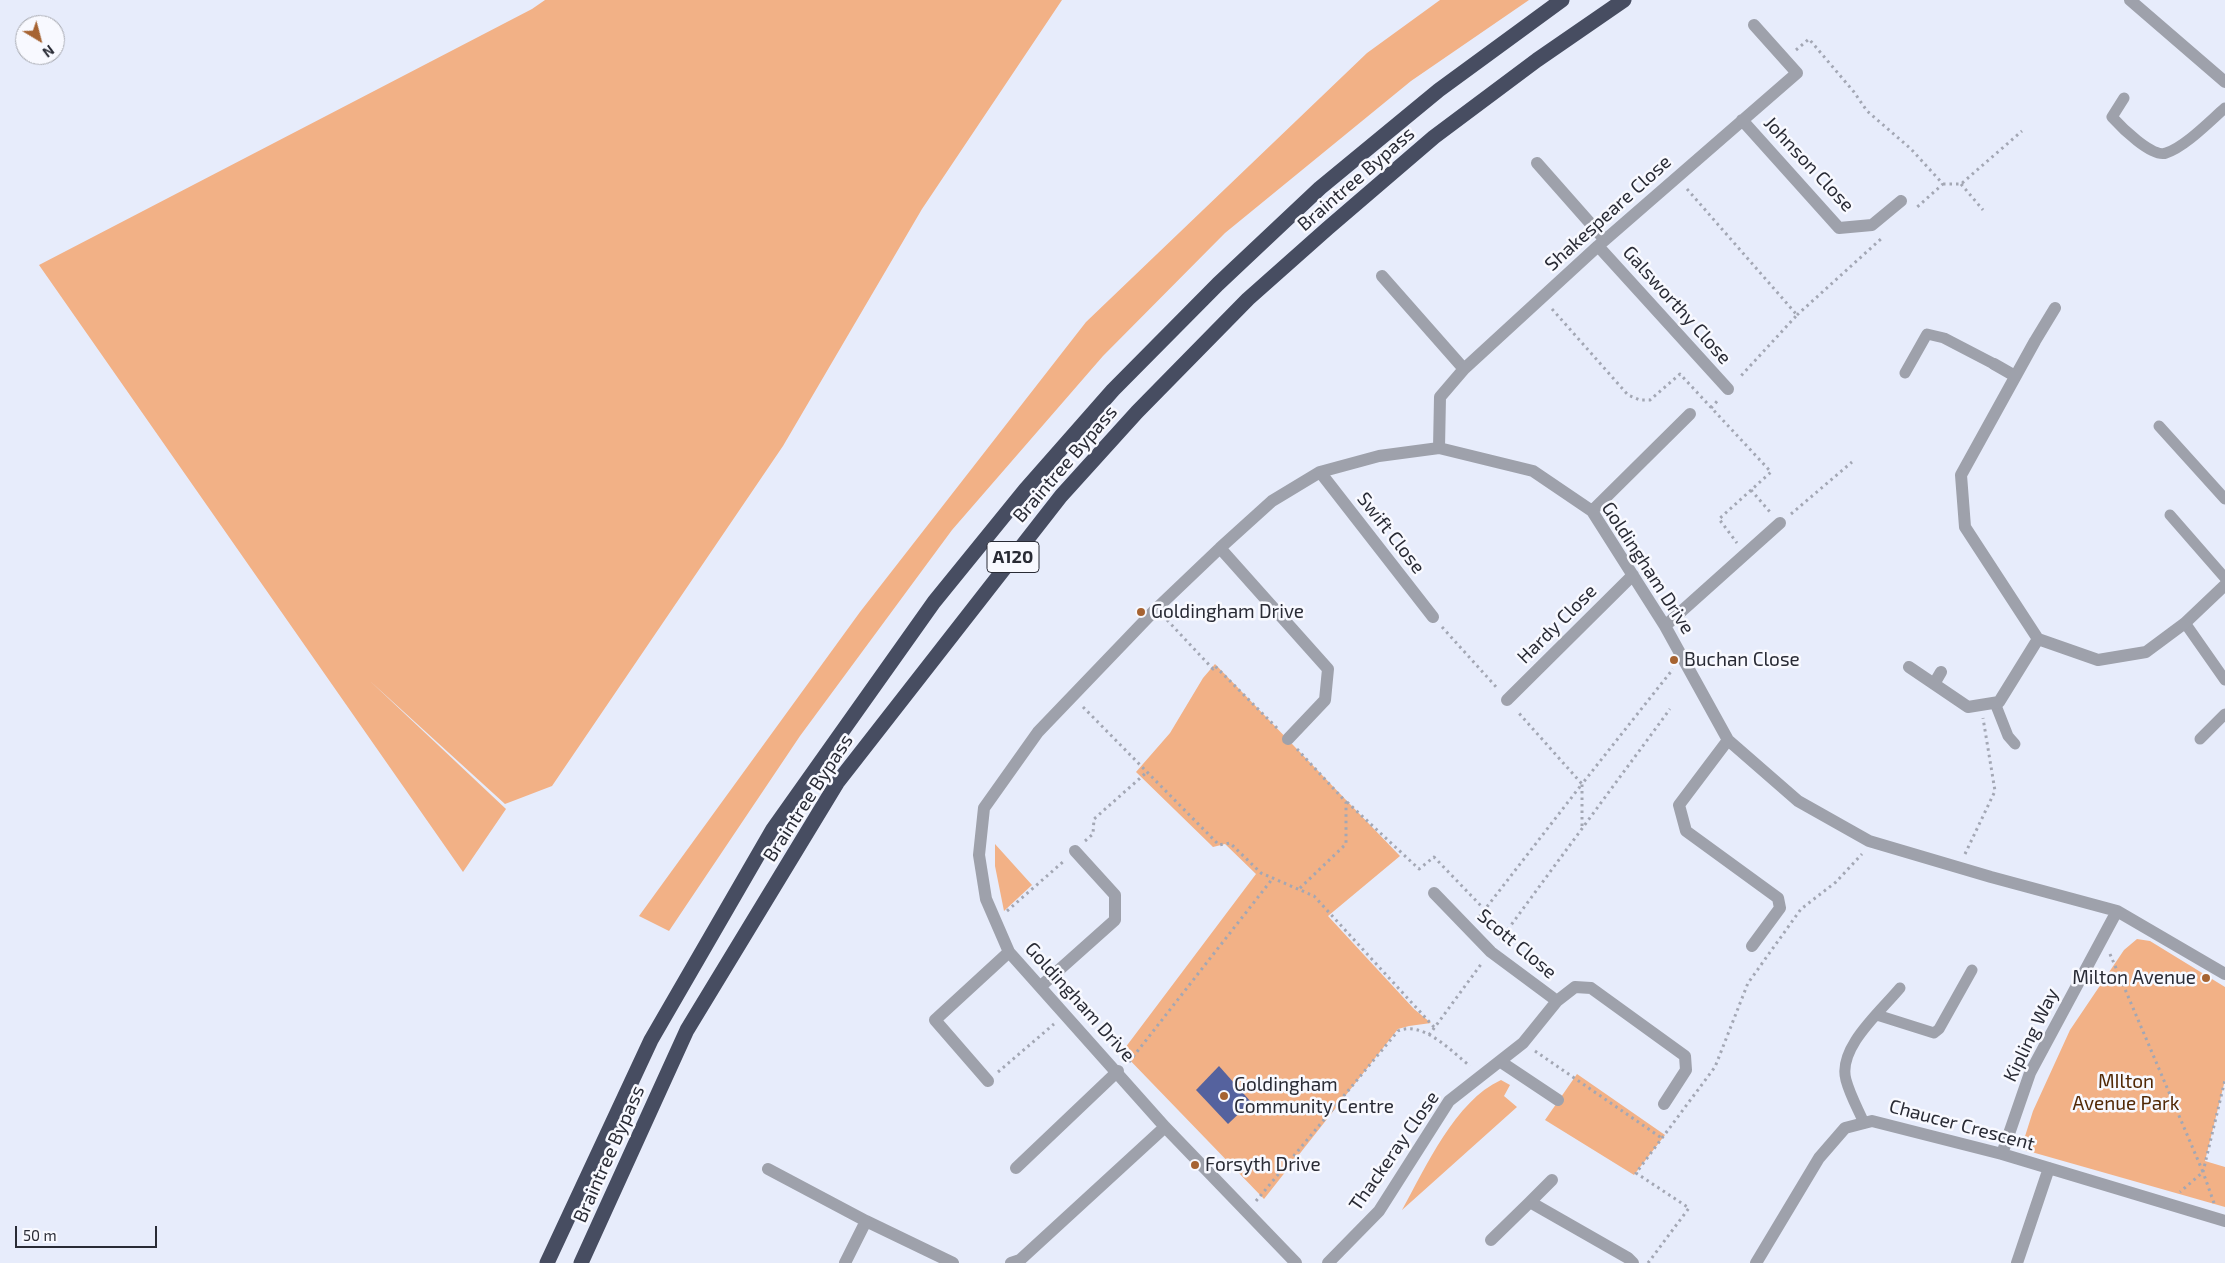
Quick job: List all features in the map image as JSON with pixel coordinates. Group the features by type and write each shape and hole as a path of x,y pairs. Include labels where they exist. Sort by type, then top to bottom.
{"highway":[{"name":"Braintree Bypass","path":"547,1263 651,1040 773,829 940,594 1025,490 1113,390 1218,284 1320,188 1439,90 1562,0"},
{"name":"Braintree Bypass","path":"581,1263 686,1030 837,783 1062,496 1137,412 1234,313 1328,228 1434,137 1537,60 1624,0"}],"street":[{"path":"2130,0 2225,82"},
{"name":"Shakespeare Close","path":"1439,448 1440,397 1464,369 1676,177 1797,73 1754,25"},
{"name":"Johnson Close","path":"1742,120 1839,228 1872,225 1901,201"},
{"name":"Galsworthy Close","path":"1537,163 1602,243 1728,389"},
{"path":"1382,276 1464,369"},
{"path":"2055,308 2015,376 1961,475 1964,527 2038,639 2098,660 2146,652 2185,623 2225,585"},
{"path":"1994,364 2015,376"},
{"path":"1592,511 1690,414"},
{"name":"Goldingham Drive","path":"1296,1263 1165,1127 1119,1072 1009,952 986,899 978,855 984,808 1038,732 1156,609 1272,501 1320,472 1379,456 1439,448 1533,471 1592,511 1665,626 1728,740"},
{"name":"Swift Close","path":"1320,472 1433,617"},
{"path":"1665,626 1780,523"},
{"path":"1220,548 1328,669 1325,700 1288,738"},
{"name":"Hardy Close","path":"1507,700 1633,574"},
{"path":"1909,667 1968,707 1995,703 1998,702 2038,639"},
{"path":"1934,684 1941,672"},
{"path":"1752,946 1780,908 1778,898 1686,831 1679,805 1728,740 1798,801 1869,841 2117,911 2225,974"},
{"path":"1041,986 1115,920 1115,895 1075,851"},
{"name":"Scott Close","path":"1434,893 1491,952 1557,1001"},
{"name":"Kipling Way","path":"2002,1154 2030,1072 2117,911"},
{"path":"988,1081 935,1020 1009,952"},
{"name":"Thackeray Close","path":"1328,1263 1379,1211 1449,1101 1523,1043 1557,1001 1575,987 1591,988 1685,1056 1686,1070 1664,1104"},
{"path":"1501,1062 1558,1100"},
{"path":"1016,1168 1119,1072"},
{"name":"Chaucer Crescent","path":"1756,1263 1819,1158 1845,1128 1872,1121 2002,1154 2222,1220"},
{"path":"1011,1263 1020,1260 1165,1127"},
{"path":"2017,1263 2049,1168"},
{"path":"768,1169 866,1221 953,1263"},
{"path":"1491,1240 1552,1180"},
{"path":"1530,1202 1628,1258 1633,1263"},
{"path":"845,1263 866,1221"}],"lane":[{"path":"2124,98 2112,117 2119,126 2146,147 2155,153 2165,154 2193,136 2225,108"},
{"path":"1905,373 1928,334 1944,338 1994,364"},
{"path":"2159,426 2225,499"},
{"path":"2170,515 2225,578"},
{"path":"2185,623 2225,680"},
{"path":"1995,703 2008,736 2015,744"},
{"path":"2200,739 2225,714"},
{"path":"1877,1015 1934,1033 1939,1030 1972,970"},
{"path":"1864,1123 1846,1080 1844,1064 1849,1050 1900,988"}],"path":[{"path":"1809,38 1854,92 1866,111 1911,149 1943,184"},
{"path":"1912,212 1943,184 1961,184 2022,131"},
{"path":"1676,177 1797,315"},
{"path":"1961,184 1983,210"},
{"path":"1711,408 1797,315 1883,238"},
{"path":"1751,490 1780,523 1852,462"},
{"path":"1433,617 1582,784 1582,827"},
{"path":"1346,802 1419,869 1434,857 1485,910 1682,657"},
{"path":"1072,696 1220,845 1230,843 1261,873 1314,896 1434,1027"},
{"path":"1959,867 1995,791 1981,705"},
{"path":"1429,1035 1670,709"},
{"path":"1648,1263 1689,1208 1636,1173 1715,1067 1748,983 1801,909 1836,882 1865,852 1869,841"},
{"path":"1119,1072 1273,878"},
{"path":"2103,937 2222,1220"},
{"path":"988,1081 1066,1014"},
{"path":"1247,1211 1398,1031 1406,1028 1429,1035 1483,1075"},
{"path":"1523,1043 1663,1139"},
{"path":"2167,1204 2203,1172 2225,1080"}],"green space":[{"path":"545,0 1062,0 922,209 783,446 552,786 505,804 370,681 506,809 463,872 39,265 532,9"},
{"path":"1440,0 1529,0 1411,81 1225,233 1103,356 952,530 800,736 669,931 639,916 860,612 1086,322 1367,53"},
{"path":"1215,664 1400,856 1328,916 1414,1009 1431,1023 1398,1029 1264,1199 1122,1052 1256,874 1225,844 1213,847 1136,772 1170,733 1203,678"},
{"path":"995,844 1032,885 1004,911 995,866"},
{"name":"MIlton Avenue Park","path":"2137,939 2150,941 2225,987 2225,1080 2205,1161 2225,1167 2225,1207 2021,1149 2033,1111 2070,1030 2124,950"},
{"path":"1577,1074 1665,1135 1634,1175 1545,1120"},
{"path":"1501,1080 1510,1085 1504,1096 1517,1107 1402,1210 1443,1137 1456,1119 1485,1090"}],"building":[{"name":"Goldingham Community Centre","path":"1219,1066 1251,1102 1228,1124 1196,1090"}],"place":[{"name":"Goldingham Drive","path":"1141,612"},
{"name":"Buchan Close","path":"1674,660"},
{"name":"Milton Avenue","path":"2206,978"},
{"name":"Goldingham Community Centre","path":"1224,1096"},
{"name":"Forsyth Drive","path":"1195,1165"}]}
